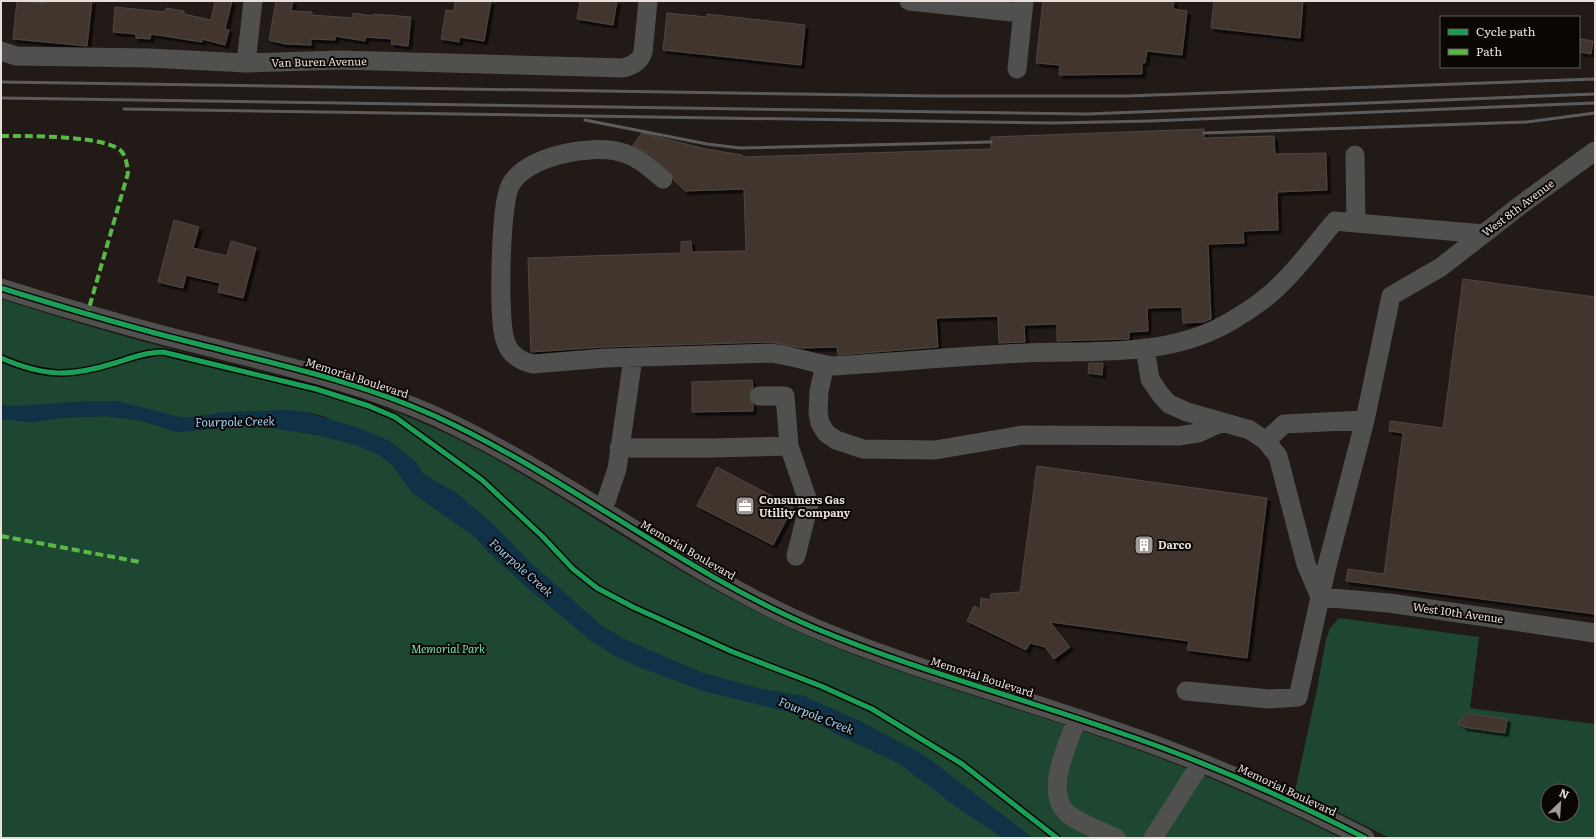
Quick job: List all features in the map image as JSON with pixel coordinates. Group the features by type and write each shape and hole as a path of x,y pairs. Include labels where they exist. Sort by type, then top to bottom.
{"street":[{"path":"246,63 253,1"},
{"name":"Van Buren Avenue","path":"1,51 16,56 149,58 246,63 340,60 536,64 623,68 641,58 643,52 648,1"},
{"path":"909,1 1023,7 1017,69"},
{"path":"663,179 646,165 621,152 605,149 560,155 528,166 518,175 510,186 506,200 502,243 502,328 509,349 524,362 534,364 605,358 770,352 787,355 812,363 832,366 1025,353 1169,346 1194,339 1226,324 1264,299 1282,282 1335,222 1484,234"},
{"name":"West 8th Avenue","path":"1186,690 1270,699 1298,697 1320,597 1365,420 1391,296 1441,267 1595,151"},
{"path":"1355,155 1356,223"},
{"name":"Memorial Boulevard","path":"1,288 103,320 335,379 432,415 489,443 727,585 813,627 908,663 1077,718 1201,763 1290,801 1365,838"},
{"path":"1145,348 1150,379 1169,404 1187,412 1250,430 1266,441 1278,456 1306,564 1320,597"},
{"path":"603,510 615,474 633,358"},
{"path":"825,365 819,391 818,413 820,423 826,433 836,440 863,449 935,450 1023,435 1178,436 1198,433 1222,422"},
{"path":"759,396 785,396 790,446 809,504 796,556"},
{"path":"1266,441 1284,424 1365,420"},
{"path":"619,448 790,446"},
{"name":"West 10th Avenue","path":"1320,597 1389,603 1595,632"},
{"path":"1077,718 1058,775 1056,791 1058,799 1066,812 1073,817 1116,838"},
{"path":"1153,838 1201,763"}],"green space":[{"name":"Memorial Park","path":"1,299 72,321 190,354 310,384 369,402 398,413 427,425 496,459 690,576 777,622 870,661 1136,749 1255,797 1341,838 1,838 1,419 32,422 59,418 105,416 139,420 177,432 253,425 324,436 330,419 303,412 276,412 222,418 182,418 58,412 1,405"},
{"path":"1339,618 1479,637 1470,708 1595,724 1595,838 1390,838 1295,791 1326,639 1330,628"}],"water":[{"name":"Fourpole Creek","path":"87,401 117,401 180,417 192,417 225,412 289,410 305,412 359,428 390,441 416,462 421,471 430,478 455,492 470,504 494,525 532,564 601,625 624,639 703,673 758,688 804,696 862,722 924,755 1033,838 1003,838 962,811 898,763 834,733 805,716 703,691 641,668 617,657 590,640 524,585 488,552 476,538 411,492 393,466 379,455 358,446 318,435 253,425 177,432 139,420 105,416 59,418 32,422 1,419 1,405 16,406"}],"building":[{"path":"17,1 50,3 50,1 92,1 87,46 13,39"},
{"path":"215,1 232,1 225,29 229,30 225,45 202,39 202,42 151,34 150,39 136,38 136,34 113,32 115,7 165,12 166,8 184,11 184,14 211,20"},
{"path":"276,1 293,1 291,11 312,12 312,15 353,18 353,13 373,16 373,14 411,17 408,46 391,44 392,39 365,37 365,41 335,36 335,40 311,39 311,45 285,44 269,40"},
{"path":"455,1 491,1 484,41 459,37 459,42 441,39 446,10 454,11"},
{"path":"580,1 617,1 613,25 577,19"},
{"path":"1043,1 1174,1 1173,9 1187,11 1182,55 1147,51 1145,63 1142,62 1142,74 1059,75 1060,65 1036,63"},
{"path":"1214,1 1303,1 1300,38 1211,28"},
{"path":"667,13 707,17 707,14 805,25 801,65 663,50"},
{"path":"1581,39 1593,41 1591,54 1580,52"},
{"path":"1204,129 1204,138 1274,136 1275,154 1326,153 1327,190 1277,192 1278,230 1243,231 1244,243 1208,244 1211,319 1204,322 1183,323 1182,307 1147,308 1148,331 1129,332 1129,339 1057,341 1057,324 1024,325 1025,342 999,343 998,316 936,318 938,347 838,355 837,347 802,348 770,342 605,347 531,352 528,258 681,253 681,242 691,241 692,252 746,251 744,189 685,191 674,180 670,171 649,154 633,145 642,133 706,149 742,155 743,157 991,149 991,137"},
{"path":"174,220 199,227 193,248 227,256 231,241 256,248 243,298 218,292 220,283 186,275 183,288 158,282"},
{"path":"1463,279 1595,297 1595,614 1346,581 1348,569 1384,574 1403,433 1389,431 1390,421 1443,428"},
{"path":"1089,363 1103,363 1102,375 1088,373"},
{"path":"752,380 753,387 748,396 753,405 753,411 692,412 692,382"},
{"name":"Darco","path":"1037,466 1267,498 1247,658 1187,650 1189,641 1050,622 1070,647 1054,659 1045,647 1030,643 1026,650 967,621 974,606 980,609 981,598 990,600 991,594 1020,592"},
{"name":"Consumers Gas Utility Company","path":"717,467 793,507 773,545 697,506"},
{"path":"1466,713 1507,719 1505,733 1463,727 1463,725 1458,724"}],"railway":[{"path":"1,82 935,96 1126,96 1595,79"},
{"path":"1,98 1087,114 1595,94"},
{"path":"124,109 1054,123 1150,121 1595,103"},
{"path":"1204,133 1527,122 1595,113"},
{"path":"585,120 707,144 740,148 991,142"}],"marked path":[{"path":"1,136 84,139 114,146 124,155 128,173 87,315"},
{"path":"1,536 140,562"}],"cycle path":[{"path":"1,288 145,330 316,374 406,404 435,416 484,440 532,467 719,580 767,606 817,629 890,657 1177,753 1303,807 1365,838"},
{"path":"1,358 31,369 45,372 71,373 99,368 145,354 163,352 316,389 369,406 395,417 482,480 542,536 573,569 597,588 633,607 733,652 821,686 872,709 962,764 1057,838"}],"place":[{"name":"Consumers Gas Utility Company","path":"745,506"},
{"name":"Darco","path":"1144,545"}]}
